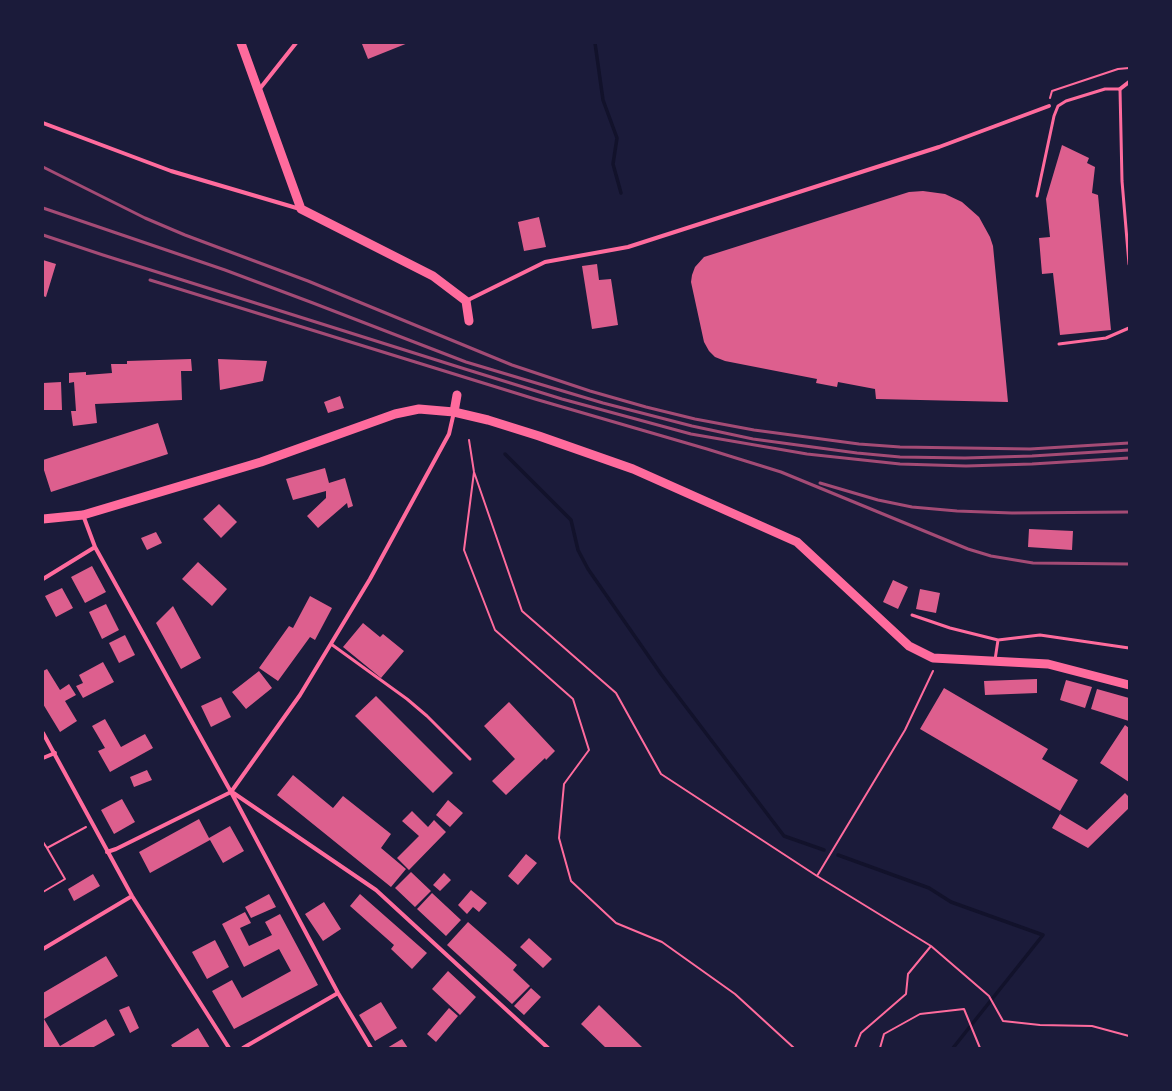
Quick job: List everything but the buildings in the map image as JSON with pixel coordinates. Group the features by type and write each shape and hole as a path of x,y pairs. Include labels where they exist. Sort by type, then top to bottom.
{"main road":[{"path":"241,43 301,209 433,276 466,301 469,321"},
{"path":"454,412 457,395"},
{"path":"43,519 83,515 261,462 395,414 419,409 454,412 488,420 539,436 633,469 797,542 909,646 933,658 1048,664 1129,685"}],"street":[{"path":"258,91 296,43"},
{"path":"1120,89 1129,82"},
{"path":"466,301 545,262 628,246 939,147 1048,106"},
{"path":"43,123 171,171 301,209"},
{"path":"107,852 116,849 231,792 300,695 370,579 449,434 454,412"},
{"path":"83,515 95,547 231,792 338,993 371,1048"},
{"path":"43,579 95,547"},
{"path":"43,733 132,896 229,1048"},
{"path":"43,758 54,753"},
{"path":"231,792 376,890 548,1048"},
{"path":"43,949 132,896"},
{"path":"242,1048 338,993"}],"lane":[{"path":"1037,196 1054,116 1058,106 1066,100 1105,89 1120,89 1122,181 1129,264"},
{"path":"1059,344 1106,338 1129,328"},
{"path":"912,615 950,628 998,640 1040,635 1129,648"},
{"path":"995,661 998,640"},
{"path":"331,644 427,716 470,759"}],"path":[{"path":"1048,106 1052,91 1118,69 1129,68"},
{"path":"469,440 474,472 522,611 616,693 661,774 817,876 931,946 989,996 1003,1021 1040,1025 1092,1026 1129,1036"},
{"path":"474,472 464,550 495,630 573,699 589,750 564,784 559,838 571,881 616,923 662,942 735,994 794,1048"},
{"path":"817,876 905,730 933,671"},
{"path":"47,848 86,827"},
{"path":"43,842 65,878 43,892"},
{"path":"855,1048 861,1033 906,994 908,974 931,946"},
{"path":"880,1048 884,1034 920,1014 964,1009 980,1048"}],"waterway":[{"path":"595,43 603,100 617,138 613,164 621,193"},
{"path":"505,454 571,520 578,550 588,569 661,674 784,836 824,850"},
{"path":"838,855 929,888 951,902 1043,935 953,1048"}],"railway":[{"path":"43,167 145,218 185,235 308,281 512,365 590,391 646,407 695,419 754,430 859,444 900,447 1030,449 1129,443"},
{"path":"43,208 225,270 466,362 603,403 692,426 753,439 857,453 900,457 965,458 1032,456 1129,450"},
{"path":"43,235 562,399 691,434 807,454 900,464 966,466 1032,464 1129,458"},
{"path":"150,280 535,399 781,472 968,549 991,556 1033,563 1129,564"},
{"path":"820,483 878,500 912,507 957,511 1012,513 1129,512"}]}
